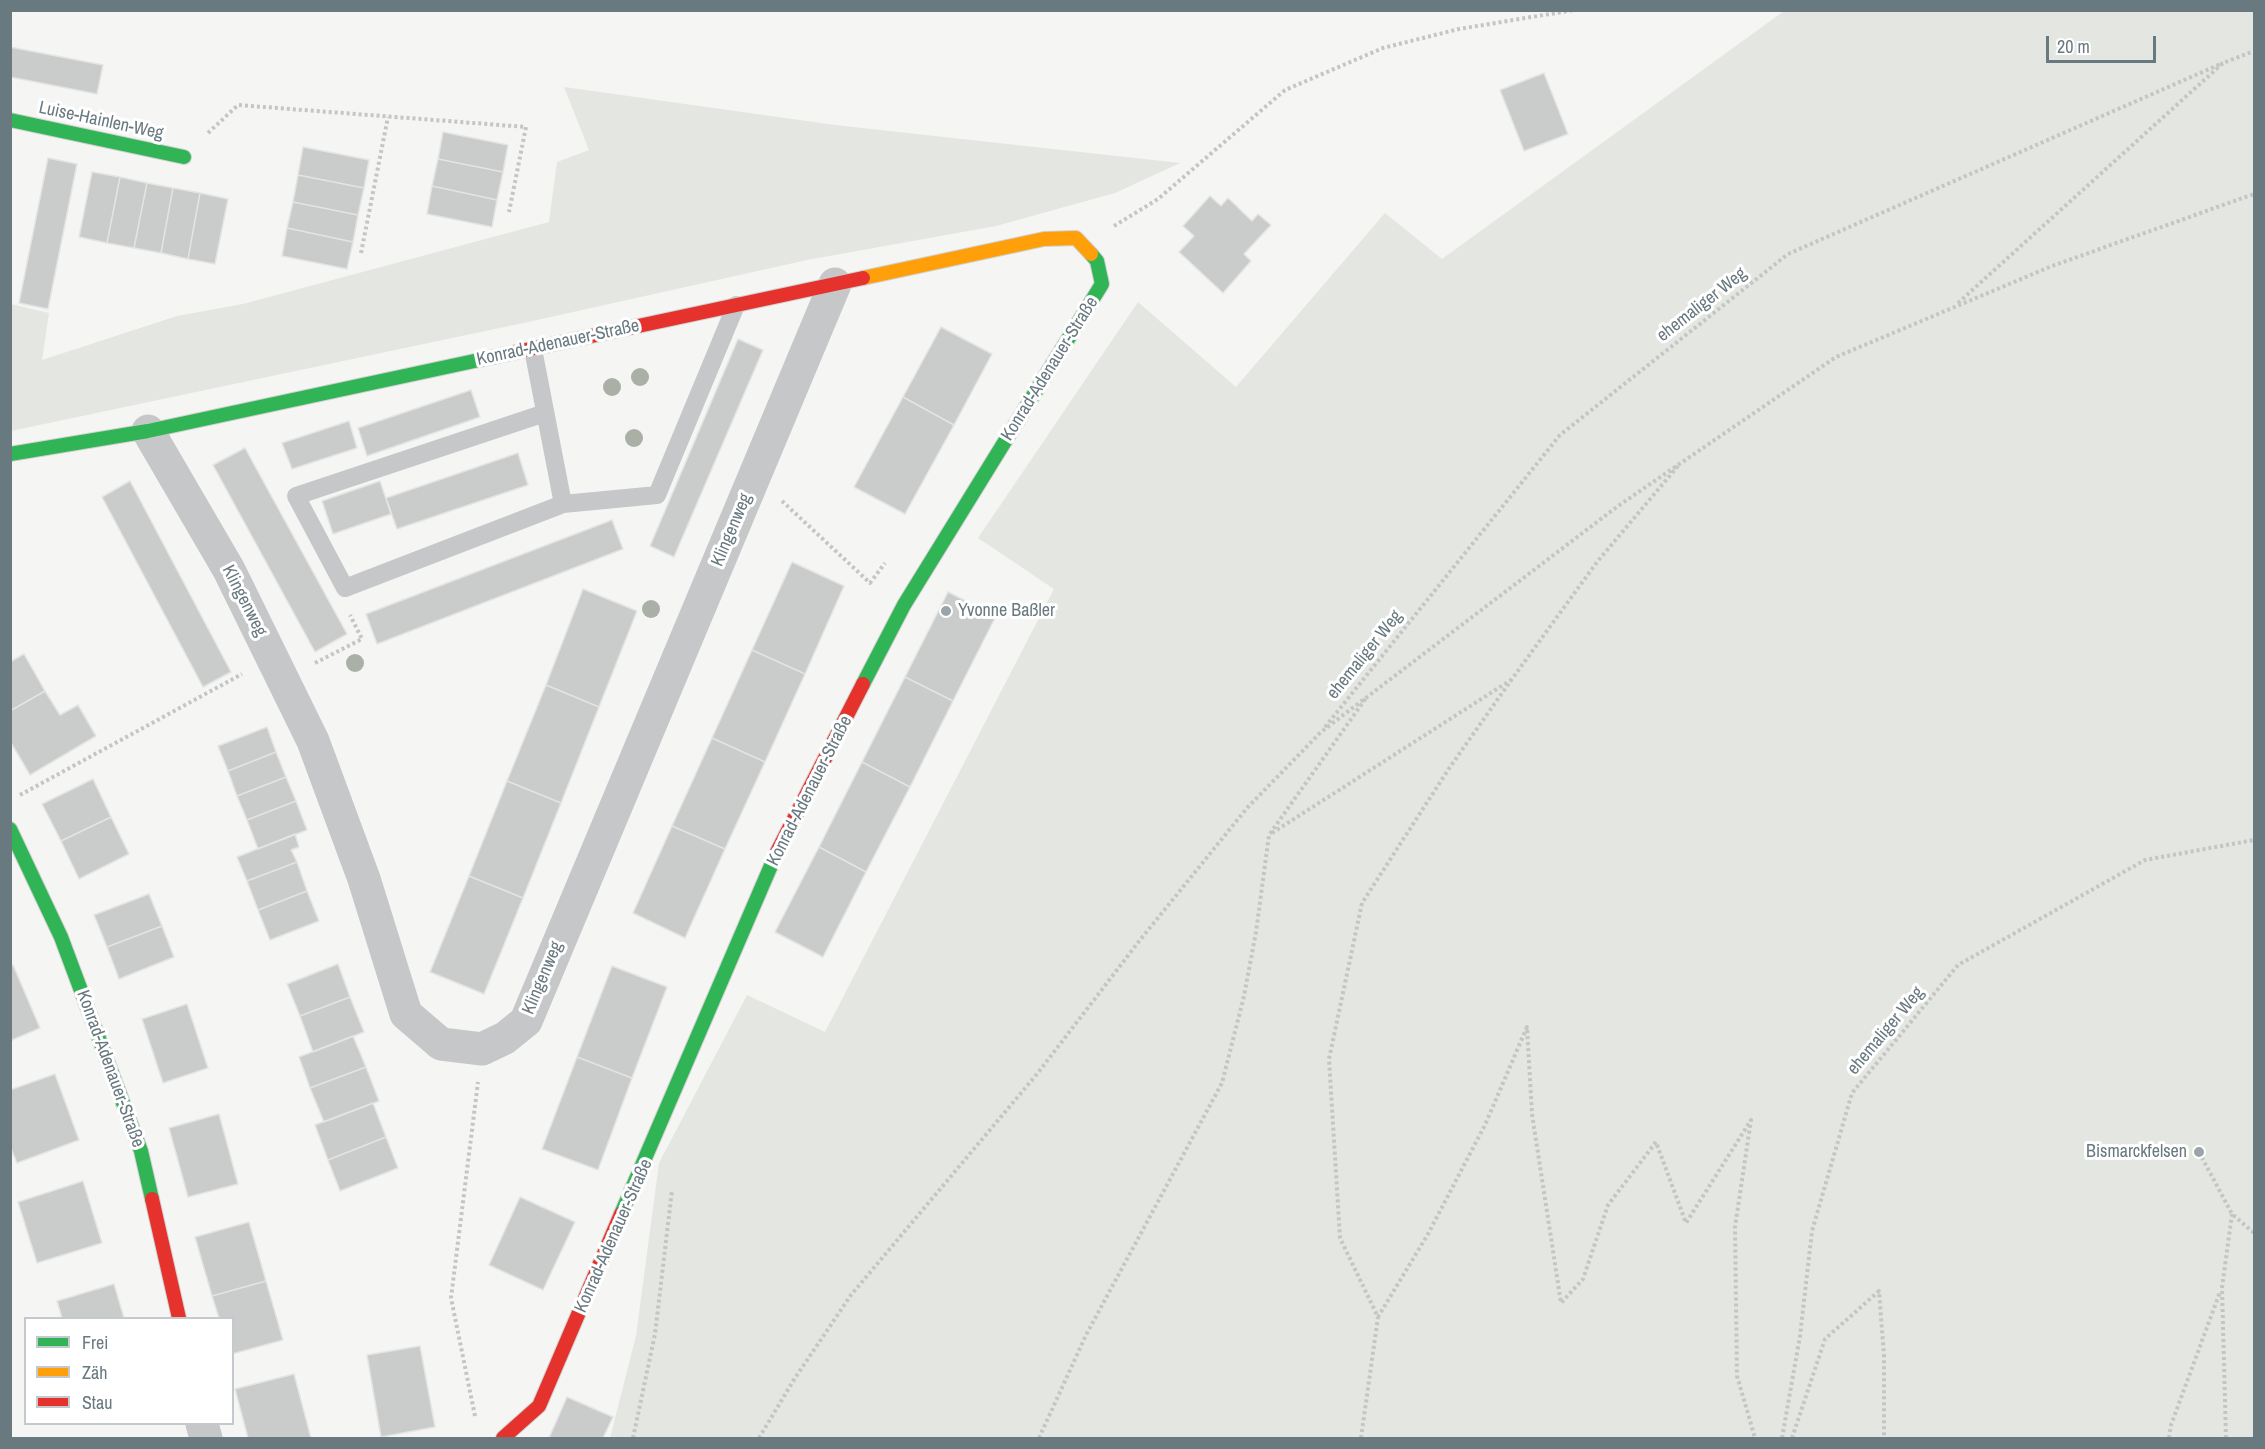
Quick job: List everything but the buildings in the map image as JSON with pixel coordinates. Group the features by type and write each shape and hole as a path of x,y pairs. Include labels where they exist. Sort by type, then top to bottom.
{"street":[{"name":"Luise-Hainlen-Weg","path":"10,120 184,157"},
{"name":"Konrad-Adenauer-Straße","path":"10,454 148,432 1044,239 1076,238 1097,261 1102,284 904,605 776,855 539,1406 503,1438"},
{"name":"Klingenweg","path":"148,432 229,570 317,751 364,879 406,1014 441,1044 482,1049 505,1038 526,1020 835,284"},
{"name":"Konrad-Adenauer-Straße","path":"10,829 61,937 141,1151 179,1317"}],"lane":[{"path":"545,413 296,496 345,588 563,504 657,495 736,305"},
{"path":"533,349 563,504"}],"path":[{"path":"1076,238 1114,226 1158,199 1285,90 1383,48 1459,29 1574,10"},
{"name":"ehemaliger Weg","path":"1321,732 1560,435 1788,254 2254,51"},
{"path":"1955,306 2223,63"},
{"path":"184,157 238,105 526,128 509,212"},
{"path":"361,253 388,117"},
{"path":"759,1438 795,1378 851,1295 1037,1074 1140,940 1247,808 1321,732 1618,506 1836,357 2052,266 2254,194"},
{"path":"1378,1317 1340,1239 1329,1059 1362,903 1450,767 1512,679 1597,562 1678,466"},
{"path":"754,476 870,583 886,562 917,583"},
{"path":"308,666 362,639 350,615 345,588"},
{"path":"10,800 272,658"},
{"path":"1269,835 1512,679"},
{"path":"1039,1438 1086,1335 1222,1083 1244,996 1256,932 1269,835 1370,693"},
{"name":"ehemaliger Weg","path":"1782,1438 1800,1336 1812,1231 1852,1093 1958,965 2145,860 2254,840"},
{"path":"1361,1438 1378,1317 1428,1234 1485,1125 1527,1027 1532,1114 1561,1303 1583,1279 1608,1205 1656,1142 1686,1223 1751,1120 1735,1227 1737,1376 1755,1438"},
{"path":"478,1427 451,1298 482,1049"},
{"path":"633,1438 655,1334 673,1189 654,1142"},
{"path":"2199,1152 2232,1214 2254,1233"},
{"path":"2226,1438 2222,1288 2232,1214"},
{"path":"2169,1438 2171,1425 2222,1288"},
{"path":"1792,1438 1825,1339 1880,1291 1884,1356 1884,1438"}],"shaded area":[{"path":"1784,11 2254,11 2254,1438 610,1438 636,1336 659,1163 747,995 825,1032 1054,589 978,538 1138,302 1236,387 1385,213 1442,259"},
{"path":"564,87 835,125 1180,163 1115,193 996,226 807,260 528,322 11,431 11,304 49,313 42,360 177,316 243,304 549,222 557,162 589,150"}],"traffic: fast":[{"path":"10,120 184,157"},
{"path":"863,684 904,605 1102,284 1097,261 1091,254"},
{"path":"10,454 148,431 493,357"},
{"path":"10,829 61,937 141,1151 152,1199"},
{"path":"621,1214 776,854"}],"traffic: slow":[{"path":"863,278 1044,239 1076,238 1091,254"}],"traffic: jam":[{"path":"493,357 863,278"},
{"path":"776,854 863,684"},
{"path":"152,1199 179,1317"},
{"path":"503,1438 539,1406 621,1214"}],"place":[{"name":"Yvonne Baßler","path":"946,611"},
{"name":"Bismarckfelsen","path":"2199,1152"}]}
